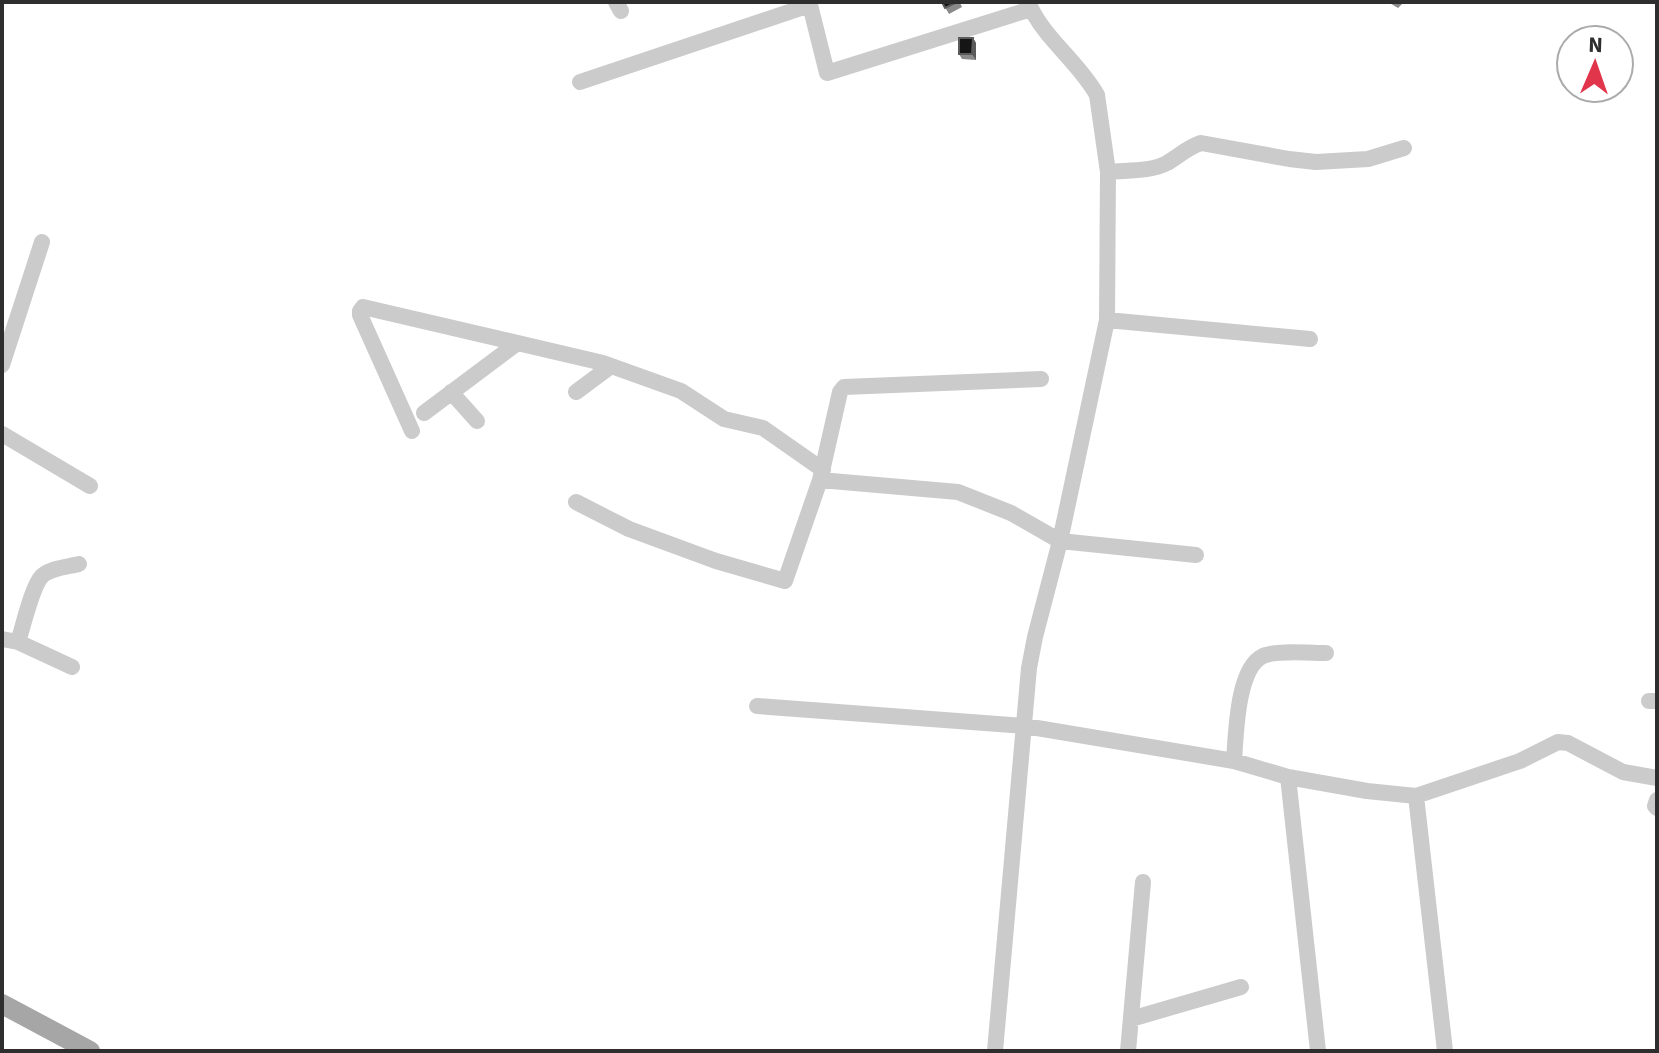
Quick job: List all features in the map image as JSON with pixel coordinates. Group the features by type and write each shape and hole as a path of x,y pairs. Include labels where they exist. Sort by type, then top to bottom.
{"main road":[{"path":"2,1004 90,1051"}],"street":[{"path":"580,82 810,5 827,73 1029,6 1055,44 1097,95 1108,172 1107,320 1060,541 1029,668 995,1051"},
{"path":"1108,172 1153,169 1201,143 1316,162 1368,159 1404,148"},
{"path":"2,365 42,242"},
{"path":"412,431 360,315 363,307 611,366 681,391 724,419 763,428 821,475 958,492 1011,513 1060,541 1196,555"},
{"path":"1107,320 1310,339"},
{"path":"424,413 516,344"},
{"path":"576,392 611,366"},
{"path":"576,502 629,529 716,561 785,581 821,475 840,392 844,387 1041,379"},
{"path":"451,392 477,421"},
{"path":"2,434 90,486"},
{"path":"72,667 10,641 42,576 51,570 79,564"},
{"path":"1234,761 1240,700 1251,665 1270,654 1326,653"},
{"path":"757,706 1025,726 1234,761 1288,777 1416,796 1520,761 1558,742 1568,743 1623,772 1657,778"},
{"path":"1288,777 1312,1049"},
{"path":"1416,796 1445,1051"},
{"path":"1657,800 1657,808"},
{"path":"1128,1051 1143,882"},
{"path":"1131,1019 1241,987"}],"building":[{"path":"942,2 957,2 945,8"},
{"path":"959,38 973,38 972,54 959,54"}]}
